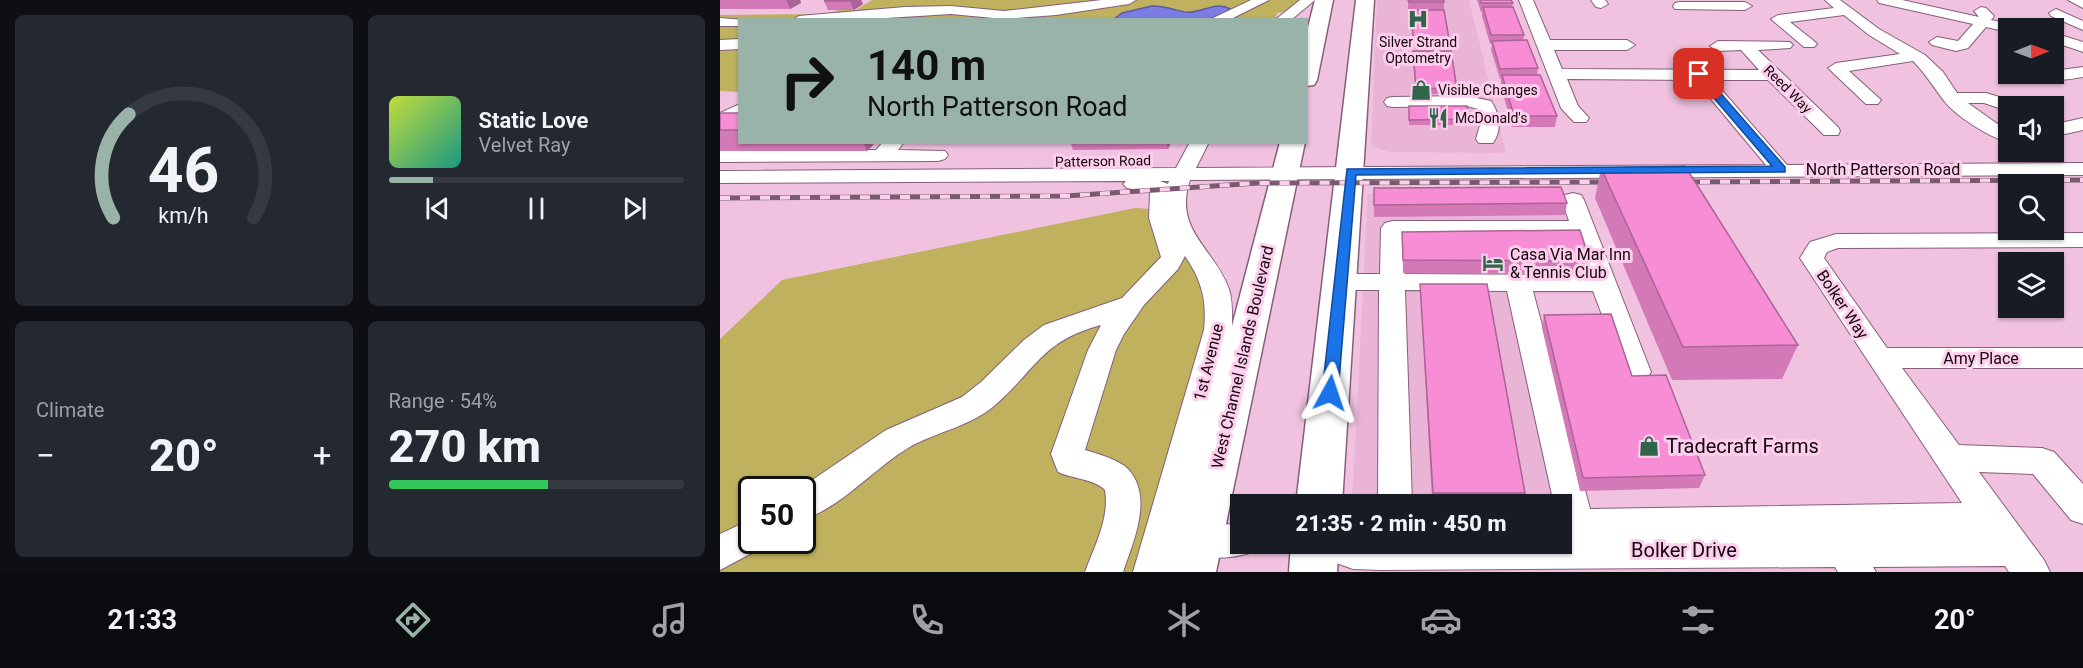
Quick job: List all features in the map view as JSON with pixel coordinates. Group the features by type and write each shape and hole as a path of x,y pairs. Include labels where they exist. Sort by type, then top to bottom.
{"main road":[{"path":"1308,71 1324,0"},
{"path":"1320,494 1352,166 1365,0"},
{"name":"West Channel Islands Boulevard","path":"1196,557 1289,158"},
{"path":"1312,572 1314,554"}],"street":[{"path":"820,18 905,10 951,10 1004,15 1056,11 1129,0"},
{"path":"1221,18 1262,0"},
{"path":"1285,18 1308,0"},
{"path":"1526,0 1570,108 1580,118"},
{"path":"1832,0 1889,42 1931,68 1951,98 1998,131"},
{"path":"1884,0 1998,25"},
{"path":"2075,0 2083,4"},
{"path":"1680,6 1701,3 1753,3"},
{"path":"1809,44 1778,19 1852,15 1883,16 1903,5"},
{"path":"1936,42 1964,45 1986,14 1976,8"},
{"path":"2056,13 2083,28"},
{"path":"720,22 738,22"},
{"path":"2064,30 2083,28"},
{"path":"1545,45 1622,39 1638,61"},
{"path":"2064,40 2083,47"},
{"path":"720,45 738,44"},
{"path":"1718,46 1785,45"},
{"name":"Reed Way","path":"1746,46 1772,75 1831,131"},
{"path":"1872,100 1836,68 1915,56"},
{"path":"2064,74 2083,72"},
{"path":"1556,74 1772,75"},
{"path":"1699,74 1776,164"},
{"path":"1951,98 1986,98 1998,102"},
{"path":"1393,102 1467,101 1485,105 1491,117 1491,127 1486,139"},
{"path":"720,122 738,110"},
{"path":"2064,128 2083,124"},
{"path":"1989,127 1998,138"},
{"path":"914,180 941,152"},
{"path":"720,156 893,157 941,152 1059,160"},
{"name":"Patterson Road","path":"720,177 893,157 914,180"},
{"name":"North Patterson Road","path":"1289,158 1352,166 2070,161"},
{"name":"Patterson Road","path":"914,180 1059,160 1289,158"},
{"name":"North Patterson Road","path":"1776,164 1998,158"},
{"name":"Patterson Road","path":"914,180 1190,159"},
{"name":"1st Avenue","path":"1152,572 1218,330 1219,305 1214,283 1188,246 1176,219 1175,196 1190,159"},
{"path":"914,180 1150,184 1161,189 1160,218 1173,257 1131,304 1111,331 1102,350 1072,440 1073,454 1080,461 1115,478 1123,489 1124,505 1104,572"},
{"path":"1573,200 1636,372"},
{"path":"1395,494 1393,228 1583,228"},
{"name":"Bolker Way","path":"2023,560 1879,358 1812,258 1818,246 1836,241 2083,240"},
{"path":"1341,282 1603,283"},
{"path":"1518,283 1554,494"},
{"path":"816,498 850,479 898,438 964,410 989,392 1040,342 1066,326 1111,314 1131,304"},
{"name":"Amy Place","path":"1879,358 2083,358"},
{"path":"1950,458 2042,461 2083,509"},
{"name":"Bolker Drive","path":"1844,548 1993,518"},
{"path":"720,553 738,543"},
{"path":"1196,557 1230,544"},
{"name":"Bolker Drive","path":"1572,545 1844,548 2023,560"}],"shaded area":[{"path":"872,0 1305,0 1289,11 1277,13 1276,18 738,18 738,92 720,91 720,15 831,14 838,10 856,10"},
{"path":"1377,0 1469,0 1506,153 1389,152 1371,146"},
{"path":"1152,6 1184,12 1195,12 1219,6 1230,9 1216,18 1116,18 1122,13"},
{"path":"1561,193 1594,294 1526,294 1568,494 1353,494 1368,194"},
{"path":"1135,208 1166,210 1210,298 1206,339 1138,572 720,572 720,339 782,280"}],"building":[{"path":"826,0 851,0 824,1"},
{"path":"1408,0 1444,0 1444,2 1409,2"},
{"path":"1480,0 1511,0 1513,3 1481,3"},
{"path":"1483,7 1513,7 1524,35 1491,35"},
{"path":"1412,10 1444,10 1449,39 1413,39"},
{"path":"1527,40 1538,68 1500,69 1492,41"},
{"path":"1413,51 1451,51 1457,89 1416,88"},
{"path":"1502,75 1540,75 1557,116 1514,116"},
{"name":"McDonald's","path":"1409,106 1467,106 1469,119 1409,120"},
{"path":"720,113 738,113 738,130 720,130"},
{"path":"1685,166 1798,345 1683,347 1601,168"},
{"path":"1561,187 1567,203 1374,205 1374,188"},
{"path":"1580,230 1590,261 1403,260 1402,232"},
{"path":"1420,284 1487,284 1525,493 1433,493"},
{"path":"1611,314 1632,376 1666,375 1705,475 1583,478 1544,315"}],"railway":[{"path":"1680,182 2083,180"},
{"path":"720,198 1066,196 1258,183 1614,182"}],"place":[{"name":"Silver Strand Optometry","path":"1418,19"},
{"name":"Visible Changes","path":"1421,90"},
{"name":"McDonald's","path":"1438,118"},
{"name":"Casa Via Mar Inn & Tennis Club","path":"1493,263"},
{"name":"Tradecraft Farms","path":"1649,446"}],"route":[{"path":"1330,393 1351,172 1781,170 1699,74"}]}
